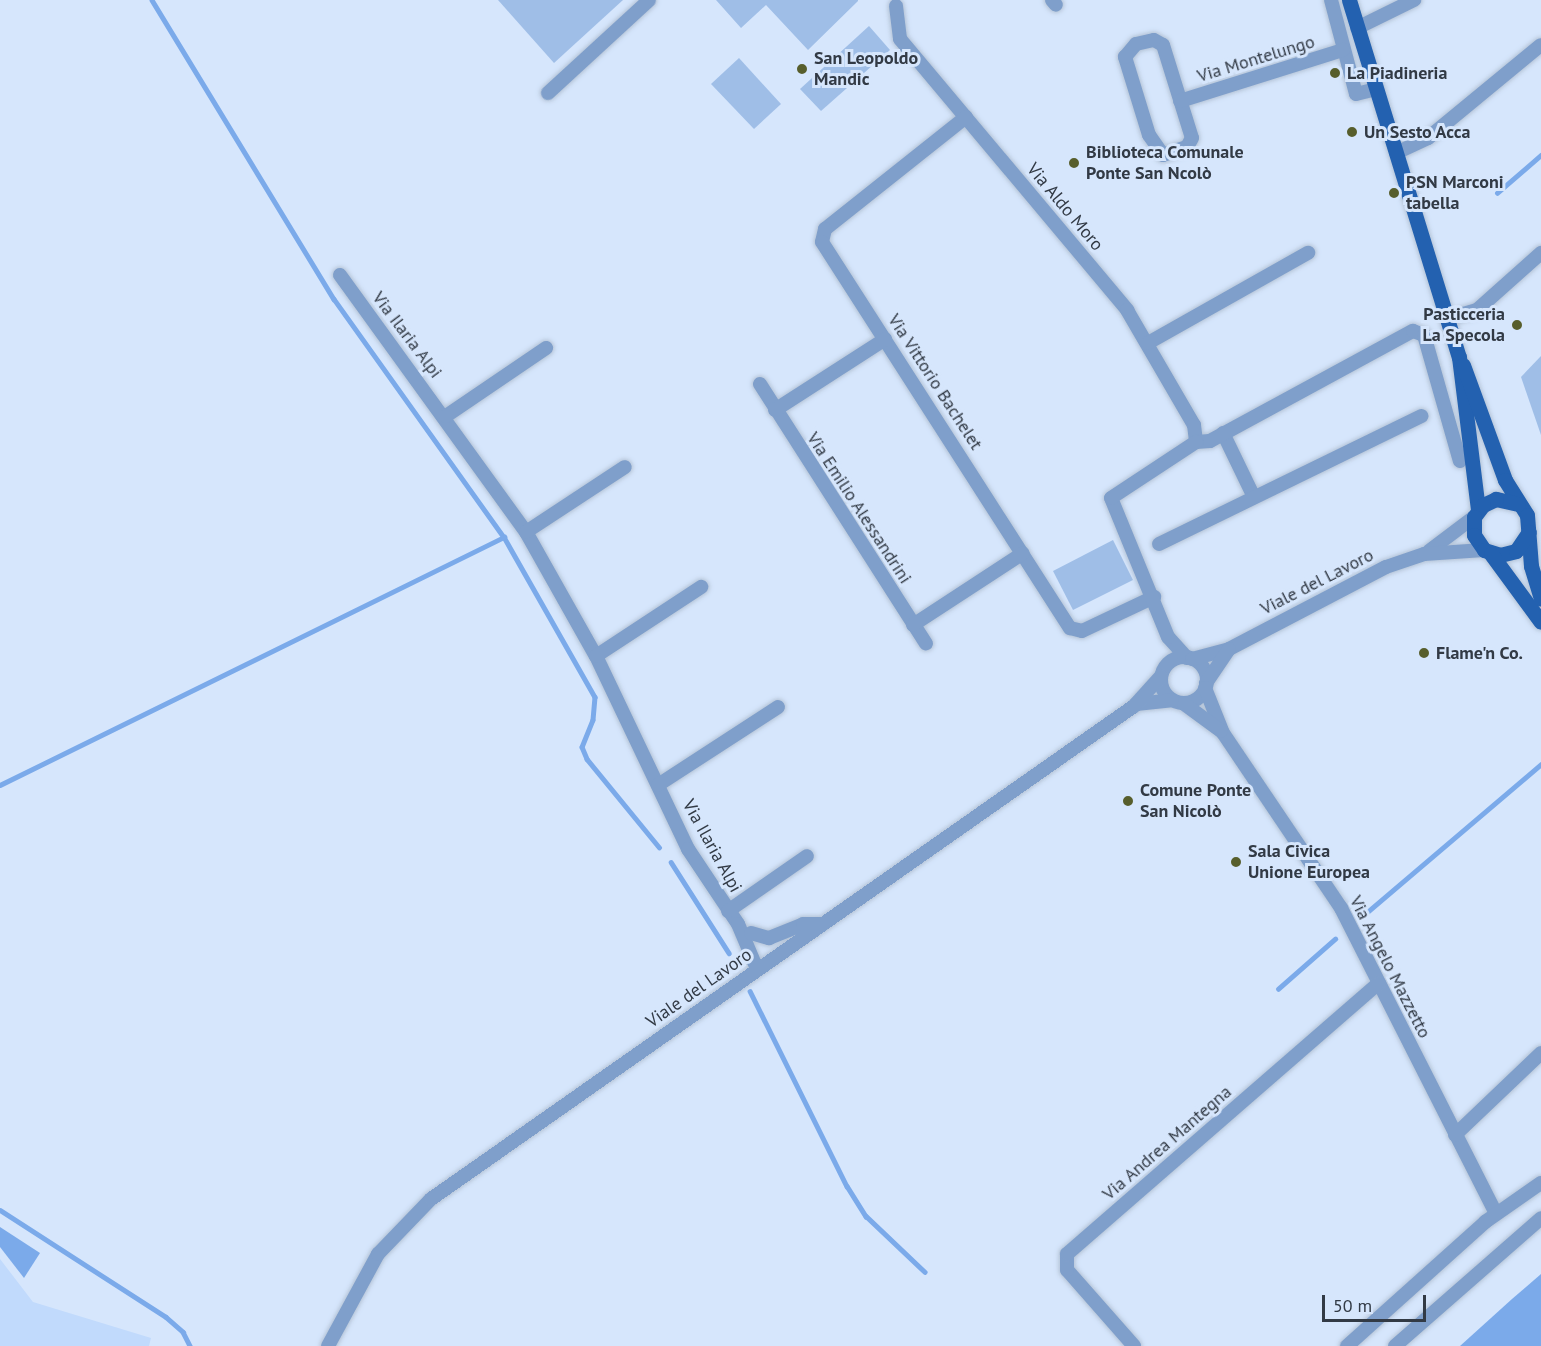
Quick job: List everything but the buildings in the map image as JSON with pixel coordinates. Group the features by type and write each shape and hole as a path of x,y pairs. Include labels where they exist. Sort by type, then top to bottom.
{"main road":[{"path":"1349,0 1449,318 1459,357 1530,530 1531,566 1541,598"},
{"path":"1459,357 1476,514 1474,535 1541,622"},
{"path":"1476,514 1496,499 1518,504"},
{"path":"1488,552 1516,551 1530,530"}],"street":[{"path":"548,93 649,0"},
{"name":"Via Montelungo","path":"1331,0 1356,94 1376,89"},
{"path":"1357,28 1414,0"},
{"name":"Via Aldo Moro","path":"896,6 900,39 1127,310 1194,425 1196,442"},
{"name":"Via Montelungo","path":"1154,40 1163,45 1180,101 1192,138 1187,147 1162,155 1149,135 1125,57 1128,48 1154,40"},
{"path":"1396,153 1428,138 1541,45"},
{"name":"Via Montelungo","path":"1180,101 1343,50"},
{"name":"Via Vittorio Bachelet","path":"966,117 822,234 885,339 1023,553 1077,632 1154,597"},
{"path":"1148,343 1308,253"},
{"path":"1449,318 1477,310 1541,253"},
{"name":"Via Ilaria Alpi","path":"340,275 446,416 526,532 596,656 658,785 728,911 738,924 757,969"},
{"path":"1206,685 1202,667 1168,637 1154,597 1111,498 1196,442 1223,433 1413,331 1424,335 1460,461"},
{"path":"776,410 885,339"},
{"path":"446,416 546,348"},
{"name":"Via Emilio Alessandrini","path":"760,384 926,644"},
{"path":"1159,543 1422,416"},
{"path":"1223,433 1254,497"},
{"path":"526,532 625,467"},
{"name":"Viale del Lavoro","path":"1424,554 1476,514"},
{"name":"Viale del Lavoro","path":"328,1346 378,1254 431,1199 1136,704 1163,673 1190,658 1229,649 1386,567 1424,554 1488,552"},
{"path":"913,625 1023,553"},
{"path":"596,656 701,587"},
{"path":"1168,637 1163,673 1177,702"},
{"name":"Viale del Lavoro","path":"1136,704 1197,699 1229,649"},
{"name":"Via Angelo Mazzetto","path":"1206,685 1223,733 1315,862 1496,1213"},
{"name":"Via Angelo Mazzetto","path":"1177,702 1223,733"},
{"path":"658,785 778,707"},
{"path":"728,911 807,856"},
{"path":"751,933 770,938 812,921 823,924"},
{"name":"Via Ilaria Alpi","path":"738,924 751,933 773,958"},
{"name":"Via Andrea Mantegna","path":"1134,1346 1067,1270 1067,1254 1379,983"},
{"path":"1455,1135 1541,1053"},
{"path":"1347,1346 1496,1213 1541,1183"},
{"path":"1395,1346 1541,1218"}],"shaded area":[{"path":"498,0 623,0 554,63"},
{"path":"716,0 858,1 808,50 766,5 741,28"},
{"path":"869,26 890,50 821,111 800,89"},
{"path":"739,58 781,104 754,129 711,84"},
{"path":"1541,356 1541,435 1521,377"},
{"path":"1113,540 1133,580 1073,610 1053,571"},
{"path":"0,1227 40,1253 24,1278 0,1247"},
{"path":"0,1259 33,1302 151,1338 149,1346 0,1346"},
{"path":"1541,1274 1541,1346 1460,1346 1512,1299"}],"waterway":[{"path":"152,0 334,299 504,537 595,697 593,720 582,747 587,759 659,847"},
{"path":"1497,193 1541,155"},
{"path":"0,785 504,537"},
{"path":"1365,914 1541,764"},
{"path":"671,862 729,953"},
{"path":"1278,989 1335,939"},
{"path":"750,991 847,1186 866,1216 925,1272"},
{"path":"0,1210 166,1317 183,1332 190,1346"}],"place":[{"name":"San Leopoldo Mandic","path":"802,69"},
{"name":"La Piadineria","path":"1335,73"},
{"name":"Un Sesto Acca","path":"1352,132"},
{"name":"Biblioteca Comunale Ponte San Ncolò","path":"1074,163"},
{"name":"PSN Marconi tabella","path":"1394,193"},
{"name":"Pasticceria La Specola","path":"1517,325"},
{"name":"Flame'n Co.","path":"1424,653"},
{"name":"Comune Ponte San Nicolò","path":"1128,801"},
{"name":"Sala Civica Unione Europea","path":"1236,862"}]}
